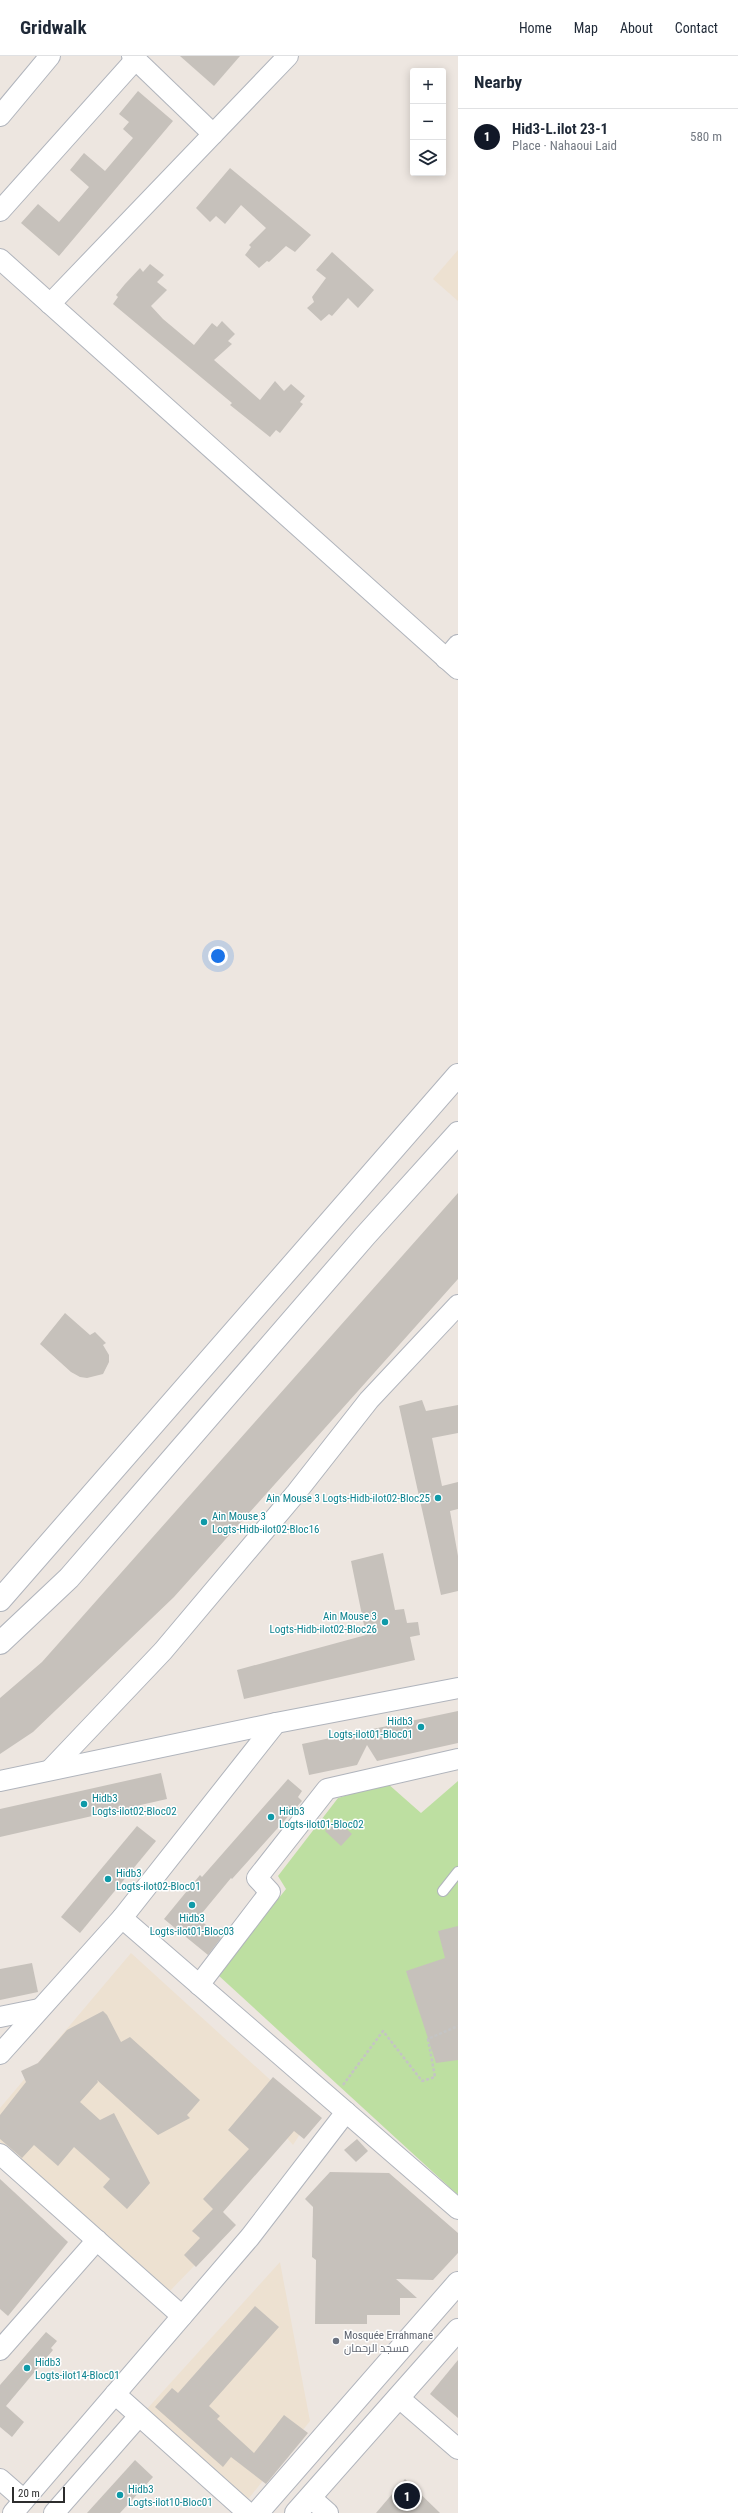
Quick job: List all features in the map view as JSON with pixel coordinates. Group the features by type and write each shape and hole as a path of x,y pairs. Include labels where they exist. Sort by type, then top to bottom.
{"street":[{"path":"0,116 50,56"},
{"path":"50,304 288,56"},
{"path":"0,211 134,58 213,134"},
{"path":"0,259 454,658"},
{"path":"0,1600 458,1075"},
{"path":"0,1643 69,1578 365,1236 458,1133"},
{"path":"50,1770 163,1651 296,1493 369,1400 458,1305"},
{"path":"0,1782 50,1770 276,1723 458,1688"},
{"path":"0,2054 122,1918 276,1723"},
{"path":"199,1985 270,1892 257,1878 327,1789 458,1760"},
{"path":"122,1918 458,2209"},
{"path":"0,2017 39,2009"},
{"path":"0,2479 18,2506 250,2237 339,2106"},
{"path":"0,2154 182,2316"},
{"path":"0,2350 7,2329 97,2240"},
{"path":"258,2513 458,2282"},
{"path":"296,2513 458,2330"},
{"path":"115,2394 248,2513"},
{"path":"398,2397 458,2449"},
{"path":"54,2513 139,2416"},
{"path":"310,2497 328,2513"}],"lane":[{"path":"443,1891 458,1872"}],"path":[{"path":"339,2106 383,2031 422,2081 435,2077 428,2039 458,2026"}],"shaded area":[{"path":"458,250 458,301 433,279"},
{"path":"131,1953 311,2117 293,2145 286,2137 212,2220 224,2235 168,2293 0,2142 0,2108"},
{"path":"280,2262 310,2421 246,2502 146,2410"}],"green space":[{"path":"458,1781 458,2195 218,1975 286,1889 278,1876 338,1798 387,1783 421,1813"}],"building":[{"path":"180,56 240,56 214,86"},
{"path":"138,91 173,121 59,256 21,223 38,204 59,222 89,187 70,170 84,153 105,171 133,138 123,129 129,122 119,114"},
{"path":"230,168 311,235 295,252 286,246 269,262 267,261 259,268 245,255 251,247 249,245 266,228 241,205 225,224 216,216 210,222 196,208"},
{"path":"332,252 374,290 358,308 348,298 332,316 329,314 321,321 307,308 314,302 312,297 326,278 316,270"},
{"path":"150,264 164,275 157,282 167,290 151,306 163,319 194,345 212,323 217,327 222,321 235,334 228,341 232,344 214,360 260,400 275,381 284,391 291,384 305,396 300,402 303,404 280,433 276,430 270,437 230,405 232,403 113,304 118,297 116,295 125,284 140,268 143,272"},
{"name":"Ain Mouse 3 Logts-Hidb-ilot02-Bloc16","path":"458,1193 458,1279 174,1597 33,1732 0,1754 0,1698 42,1662"},
{"path":"65,1313 90,1335 95,1332 106,1343 103,1345 109,1355 109,1362 103,1374 87,1378 80,1377 71,1372 40,1344"},
{"name":"Ain Mouse 3 Logts-Hidb-ilot02-Bloc25","path":"422,1400 426,1411 458,1405 458,1433 432,1438 442,1486 458,1482 458,1509 450,1511 458,1556 458,1591 441,1595 399,1406"},
{"name":"Ain Mouse 3 Logts-Hidb-ilot02-Bloc26","path":"383,1553 395,1610 404,1609 407,1623 418,1622 420,1635 410,1637 415,1660 244,1699 237,1670 366,1635 351,1561"},
{"name":"Hidb3 Logts-ilot01-Bloc01","path":"458,1711 458,1743 377,1761 367,1745 357,1765 309,1775 302,1744"},
{"name":"Hidb3 Logts-ilot02-Bloc02","path":"161,1773 167,1799 0,1837 0,1809"},
{"path":"288,1779 302,1791 298,1797 302,1801 232,1879 231,1878 198,1918 221,1938 208,1955 164,1919 200,1875 202,1877"},
{"path":"336,1819 352,1834 341,1846 325,1831"},
{"name":"Hidb3 Logts-ilot02-Bloc01","path":"137,1826 156,1841 80,1933 61,1917"},
{"path":"458,1926 458,2060 436,2063 406,1971 445,1958 438,1931"},
{"path":"32,1963 38,1992 0,2000 0,1969"},
{"path":"103,2011 107,2015 121,2042 130,2037 200,2100 187,2115 190,2118 158,2135 97,2080 98,2082 80,2102 100,2120 114,2113 150,2183 127,2209 103,2187 110,2179 74,2147 58,2166 34,2145 22,2158 0,2139 0,2115 26,2082 21,2071 38,2063 67,2030"},
{"path":"273,2077 322,2118 304,2139 294,2131 223,2212 236,2225 196,2267 184,2255 200,2238 192,2231 213,2209 203,2199 249,2149 228,2130"},
{"path":"357,2139 368,2151 356,2162 344,2150"},
{"name":"Mosquée Errahmane مسجد الرحمان","path":"330,2172 389,2173 458,2233 458,2253 433,2280 396,2279 417,2298 400,2298 400,2315 367,2315 367,2324 315,2324 316,2260 312,2257 313,2207 305,2199"},
{"path":"0,2179 68,2242 8,2316 0,2309"},
{"path":"255,2306 279,2327 209,2406 220,2416 217,2419 254,2453 284,2415 308,2433 266,2484 231,2457 223,2467 155,2407 172,2388 178,2393"},
{"name":"Hidb3 Logts-ilot14-Bloc01","path":"46,2332 57,2341 51,2348 53,2350 6,2406 24,2422 12,2437 0,2427 0,2385"},
{"path":"458,2360 458,2418 430,2394"},
{"name":"Hidb3 Logts-ilot10-Bloc01","path":"135,2460 153,2477 120,2513 87,2513"},
{"path":"405,2479 440,2513 376,2513"}],"place":[{"name":"Ain Mouse 3 Logts-Hidb-ilot02-Bloc25","path":"438,1498"},
{"name":"Ain Mouse 3 Logts-Hidb-ilot02-Bloc16","path":"204,1522"},
{"name":"Ain Mouse 3 Logts-Hidb-ilot02-Bloc26","path":"385,1622"},
{"name":"Hidb3 Logts-ilot01-Bloc01","path":"421,1727"},
{"name":"Hidb3 Logts-ilot02-Bloc02","path":"84,1804"},
{"name":"Hidb3 Logts-ilot01-Bloc02","path":"271,1817"},
{"name":"Hidb3 Logts-ilot02-Bloc01","path":"108,1879"},
{"name":"Hidb3 Logts-ilot01-Bloc03","path":"192,1905"},
{"name":"Mosquée Errahmane مسجد الرحمان","path":"336,2341"},
{"name":"Hidb3 Logts-ilot14-Bloc01","path":"27,2368"},
{"name":"Hidb3 Logts-ilot10-Bloc01","path":"120,2495"},
{"name":"Hid3-L.ilot 23-1","path":"407,2496"}]}
